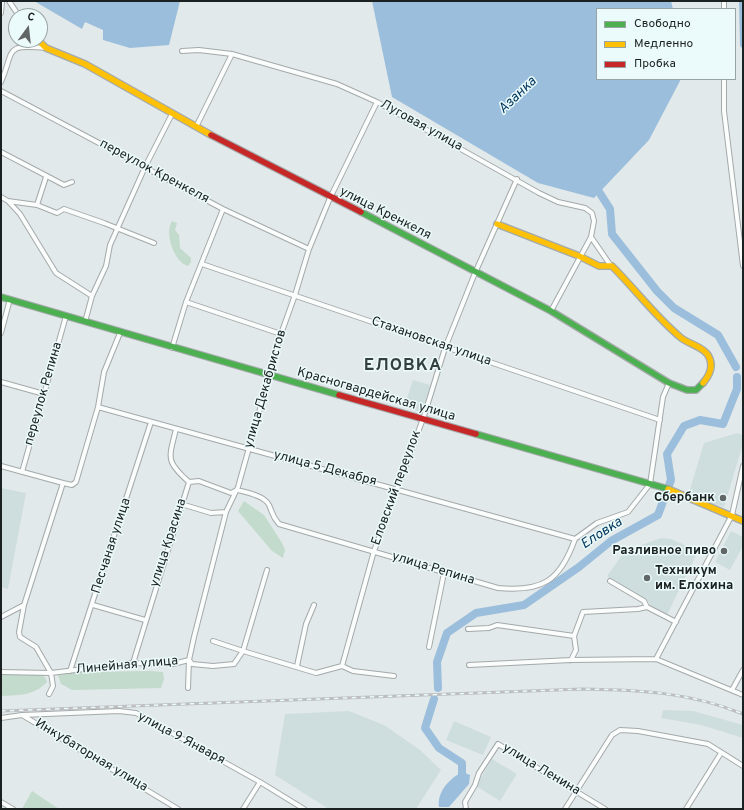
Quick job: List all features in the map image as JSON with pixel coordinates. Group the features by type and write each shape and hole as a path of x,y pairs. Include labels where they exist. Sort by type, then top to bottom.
{"street":[{"path":"1,13 2,1"},
{"path":"1,82 10,54 18,48"},
{"name":"улица Кренкеля","path":"46,48 85,64 196,128 551,312 669,383 687,390 696,390 711,373 711,365 708,355 704,351 681,338 658,317 640,294 612,266"},
{"name":"Луговая улица","path":"182,50 199,50 232,54 337,84 377,102 413,124 517,179 539,193 558,202 585,208 592,213 594,221 591,237"},
{"path":"196,128 232,54"},
{"path":"724,80 724,111 743,266"},
{"name":"переулок Кренкеля","path":"1,91 223,210 309,249"},
{"name":"улица Декабристов","path":"188,688 189,660 226,512 237,490 281,334 309,249 330,198 377,102"},
{"path":"85,322 92,296 106,266 110,245 117,228 145,167 172,114"},
{"path":"1,152 46,177 64,185 72,182"},
{"path":"37,205 46,177"},
{"name":"Еловский переулок","path":"342,666 374,551 446,348 475,273 517,179"},
{"path":"1,197 8,201 20,214 56,273 92,296"},
{"path":"8,201 37,205 57,213 64,209 154,243"},
{"path":"172,348 186,302 223,210"},
{"path":"496,224 579,256 599,266 612,266"},
{"path":"551,312 579,256 591,237 612,266"},
{"name":"Стахановская улица","path":"202,264 660,420"},
{"name":"Красногвардейская улица","path":"1,296 120,333 269,376 663,487 732,515 743,521"},
{"path":"1,333 10,299"},
{"path":"186,302 281,334"},
{"name":"переулок Репина","path":"22,472 66,316"},
{"path":"1,466 72,485 76,482 98,407 104,372 120,333"},
{"path":"1,382 44,394"},
{"path":"575,539 597,523 628,512 650,484 663,397 669,383"},
{"name":"улица 5 Декабря","path":"98,407 396,488 575,539"},
{"name":"Песчаная улица","path":"70,671 93,605 151,422"},
{"name":"улица Красина","path":"133,662 189,482 172,465 170,456 176,429"},
{"path":"656,659 732,515 743,466"},
{"path":"189,482 199,482 230,493 237,490"},
{"path":"49,694 53,686 51,673 36,647 20,637 19,632 24,605 63,483"},
{"name":"улица Репина","path":"237,490 264,499 269,504 272,516 279,524 498,588 518,590 549,581 557,575 567,561 575,539"},
{"path":"182,504 211,513 226,512"},
{"name":"Линейная улица","path":"1,672 51,673 133,662 173,664 189,660 192,664 213,666 234,664 244,651 267,570"},
{"path":"429,647 444,573"},
{"path":"610,581 644,601 647,607 676,622"},
{"path":"1,617 24,605"},
{"path":"93,605 145,620"},
{"path":"297,666 306,624 314,605"},
{"path":"571,660 576,650 574,636 583,612 638,609 647,607"},
{"path":"468,629 489,628 497,625 574,636"},
{"path":"213,641 316,672 342,666 353,671 394,676"},
{"path":"469,665 571,660 656,659 743,695"},
{"path":"732,690 743,670"},
{"name":"улица 9 Января","path":"22,715 119,711 136,713 260,782 304,809"},
{"name":"Инкубаторная улица","path":"1,718 22,715 178,809"},
{"path":"564,809 612,735 620,730 638,731 708,744 743,766"},
{"name":"улица Ленина","path":"466,809 465,802 475,785 479,773 498,744 605,809"},
{"path":"686,809 721,753"},
{"path":"243,809 260,782"},
{"path":"1,802 13,809"}],"shaded area":[{"path":"413,380 430,385 422,412 404,407"},
{"path":"737,433 743,435 743,444 724,507 688,496 704,443"},
{"path":"1,488 26,493 8,589 1,587"},
{"path":"731,531 743,537 743,546 730,570 715,562"},
{"name":"Техникум им. Елохина","path":"661,538 671,539 698,551 667,615 651,608 649,602 607,576 625,551"},
{"path":"663,710 693,711 743,725 743,738 701,725 661,718"},
{"path":"349,711 384,725 420,750 441,770 416,809 329,809 275,775 285,714"},
{"path":"454,721 491,737 483,755 446,740"},
{"path":"492,759 517,774 500,801 476,786"}],"green space":[{"path":"172,221 177,223 175,230 179,235 180,248 191,258 191,262 188,266 178,259 172,246 169,233"},
{"path":"244,501 264,515 282,543 285,550 283,558 272,551 238,511"},
{"path":"80,672 163,672 164,679 161,688 72,690 61,684 58,675"},
{"path":"38,674 45,677 47,682 37,690 26,694 1,696 1,675"},
{"path":"32,791 59,809 22,809"}],"water":[{"path":"34,1 180,1 169,45 130,48 103,40 103,30 85,22 82,29"},
{"name":"Азанка","path":"372,1 671,1 673,8 596,8 596,80 680,80 649,140 594,198 538,183 392,97"},
{"path":"739,1 743,1 743,49 740,46"},
{"path":"462,772 470,775 469,784 449,807 439,807 440,796 445,786"}],"waterway":[{"name":"Еловка","path":"594,184 610,209 612,234 657,291 674,308 718,335 736,367"},
{"name":"Еловка","path":"438,688 437,662 447,633 476,613 524,605 579,567 611,541 658,515 671,480 667,454 684,426 700,420 723,424 737,389 737,377"},
{"name":"Еловка","path":"434,699 425,728 439,748 462,763 462,782"}],"railway":[{"path":"1,711 582,689 624,690 684,697 703,701 743,714"}],"traffic: fast":[{"path":"361,212 551,311 669,383 687,390 696,390 703,383"},
{"path":"1,297 339,395"},
{"path":"476,434 668,489"}],"traffic: slow":[{"path":"46,48 85,64 211,135"},
{"path":"497,224 579,256 599,266 612,266 671,329 683,339 702,349 708,355 711,366 708,377 703,383"},
{"path":"668,489 743,521"}],"traffic: jam":[{"path":"211,135 361,212"},
{"path":"339,395 476,434"}],"place":[{"name":"Сбербанк","path":"723,498"},
{"name":"Разливное пиво","path":"724,551"},
{"name":"Техникум им. Елохина","path":"647,578"}],"district":[{"name":"ЕЛОВКА","path":"403,367"}]}
